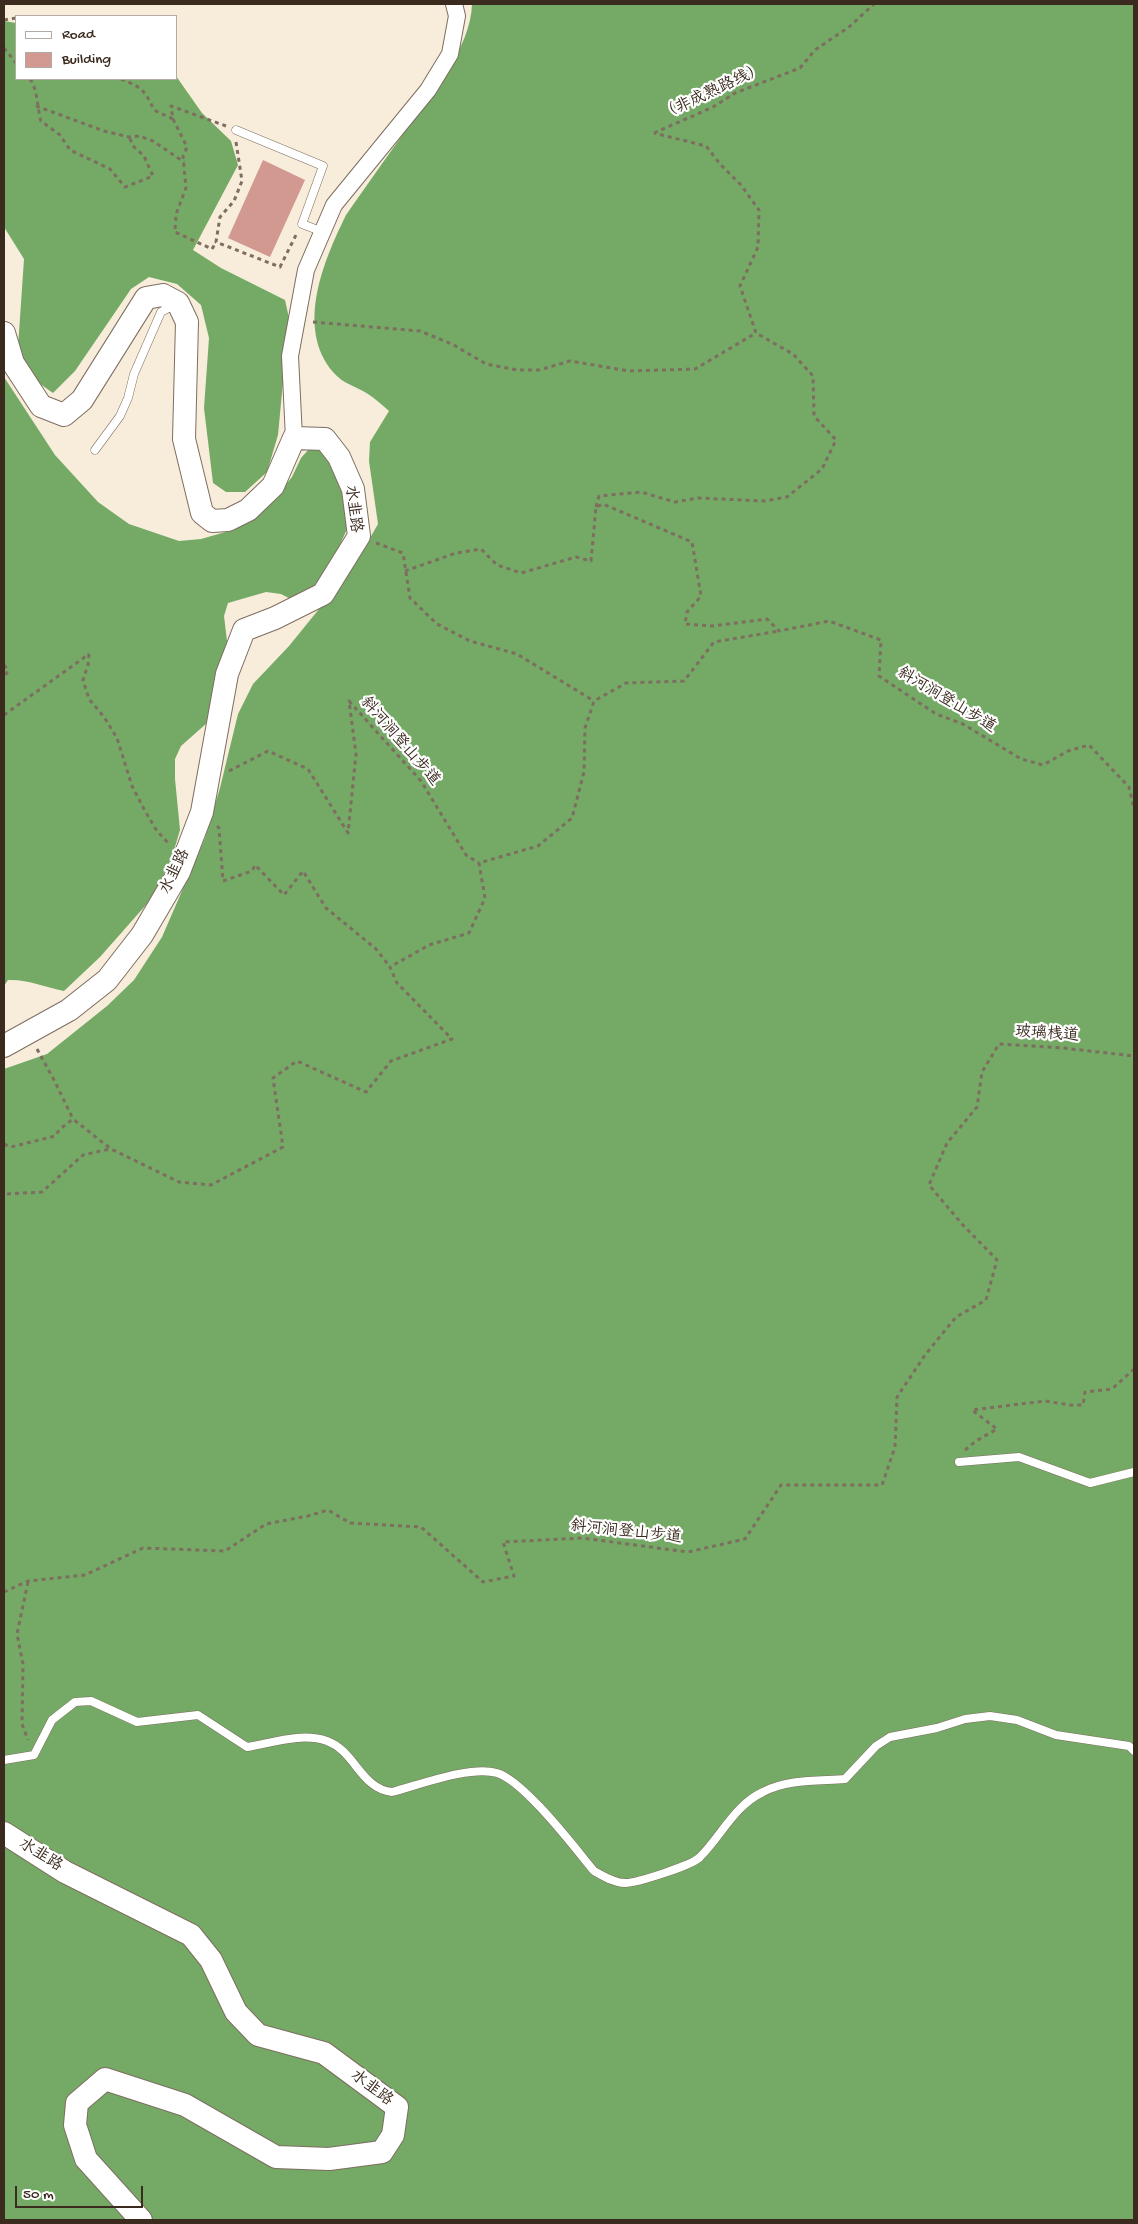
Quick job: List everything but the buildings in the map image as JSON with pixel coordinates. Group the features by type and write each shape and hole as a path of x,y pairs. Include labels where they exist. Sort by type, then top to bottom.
{"street":[{"path":"4,333 13,363 41,406 64,414 82,400 146,298 163,295 178,303 187,322 184,439 202,513 212,521 228,520 248,510 273,486 294,438 290,356 306,270 334,205 428,90 450,54 457,16 454,4"},
{"name":"水韭路","path":"4,1046 69,1010 107,980 142,935 179,872 202,812 227,674 244,630 275,618 324,594 358,536 353,489 339,457 325,439 294,438"},
{"name":"水韭路","path":"4,1833 64,1872 191,1935 211,1960 236,2012 258,2035 324,2053 397,2107 393,2135 382,2152 329,2159 276,2157 185,2105 105,2079 77,2103 74,2125 86,2159 141,2220"}],"lane":[{"path":"236,130 323,166 302,224 323,232"},
{"path":"95,450 120,416 128,398 134,374 161,312 178,303"},
{"path":"959,1462 1019,1457 1090,1483 1134,1472"},
{"path":"4,1760 34,1755 52,1720 75,1702 91,1701 137,1722 198,1716 247,1747 303,1738 328,1741 341,1751 373,1786 383,1791 392,1792 462,1772 497,1773 522,1789 594,1871 608,1880 625,1883 658,1875 699,1859 737,1812 763,1792 789,1784 845,1779 876,1746 890,1737 937,1728 965,1718 990,1716 1017,1720 1056,1735 1129,1746 1134,1751"}],"path":[{"name":"（非成熟路线）","path":"756,333 740,286 758,248 759,210 741,185 720,164 706,146 654,134 714,107 735,93 800,68 815,50 849,27 874,4"},
{"path":"4,48 15,62"},
{"path":"31,80 35,86 36,106 40,122 60,134 70,150 110,169 125,187 153,176 144,156 134,147 129,137"},
{"path":"124,80 146,92 154,110 173,120"},
{"path":"36,106 104,131 129,137 139,136 153,141 184,162"},
{"path":"171,106 236,130 242,181 234,201 220,217 216,242 212,249 175,232 176,214 186,188 183,156 187,148 173,120 171,106"},
{"path":"216,242 280,267 302,224"},
{"path":"297,320 420,331 452,344 486,364 517,370 539,370 570,361 629,371 695,369 756,333 793,354 813,376 814,416 836,440 822,469 787,497 766,501 698,498 675,502 641,492 599,496 596,507 591,561 576,557 521,574 497,565 481,549 456,553 405,571"},
{"path":"596,507 603,504 692,542 701,596 687,612 685,624 712,626 767,619 779,631"},
{"path":"358,536 403,554 410,598 437,624 470,641 517,654 594,701"},
{"name":"斜河涧登山步道","path":"779,631 829,621 880,640 879,676 936,714 963,724 1021,759 1043,765 1068,751 1089,745 1129,787 1134,809"},
{"path":"390,967 429,946 469,933 485,898 478,863 538,846 572,818 584,772 585,728 594,701 626,683 684,681 714,642 779,631"},
{"path":"4,715 89,654 88,665 82,680 89,699 104,717 117,738 132,786 144,811 157,831 184,860"},
{"path":"4,665 8,670 4,679"},
{"name":"斜河涧登山步道","path":"206,788 215,779 268,751 308,769 348,833 356,754 349,701 421,781 466,855 478,863"},
{"path":"28,1034 73,1119 111,1149 178,1182 211,1185 283,1147 273,1078 282,1069 297,1061 366,1092 391,1062 452,1039 397,983 390,967 376,950 326,908 303,871 284,895 255,865 252,870 223,881 220,828 202,812"},
{"name":"玻璃栈道","path":"929,1185 947,1143 977,1107 982,1072 998,1044 1063,1048 1134,1056"},
{"path":"4,1144 11,1147 55,1136 60,1129 73,1119"},
{"path":"6,1194 42,1192 83,1155 111,1149"},
{"name":"斜河涧登山步道","path":"28,1581 85,1575 144,1548 225,1550 266,1524 328,1510 350,1522 421,1527 483,1582 514,1576 502,1542 582,1538 688,1552 745,1539 781,1484 882,1485 895,1447 897,1397 925,1355 956,1317 986,1300 997,1260 962,1224 929,1185"},
{"path":"962,1452 976,1440 997,1429 972,1410 1045,1401 1070,1405 1083,1404 1085,1392 1112,1389 1134,1369"},
{"path":"4,1592 28,1581"},
{"path":"28,1581 17,1634 23,1664 22,1724 34,1755"}],"green space":[{"path":"472,4 1134,4 1134,2220 4,2220 4,1069 47,1054 107,1006 134,980 162,937 205,838 220,788 238,714 253,684 289,646 354,566 378,524 369,461 370,442 389,411 371,396 345,382 333,372 322,354 316,335 315,314 317,294 329,252 346,215 448,71 465,37 470,21"},
{"path":"4,21 15,23 15,80 178,79 202,113 231,141 238,165 193,250 221,268 285,300 289,318 278,435 267,472 245,492 226,492 213,483 204,408 209,338 201,305 177,284 149,277 131,289 75,371 53,393 36,381 22,362 18,347 24,259 4,227"},
{"path":"4,377 55,455 98,502 129,524 179,541 201,539 236,529 272,502 292,477 301,458 309,449 322,448 342,491 349,525 326,575 302,605 281,594 266,592 228,603 224,616 227,641 225,660 207,723 181,746 175,759 180,830 172,857 153,897 100,957 64,991 15,980 8,980 4,986"}]}
